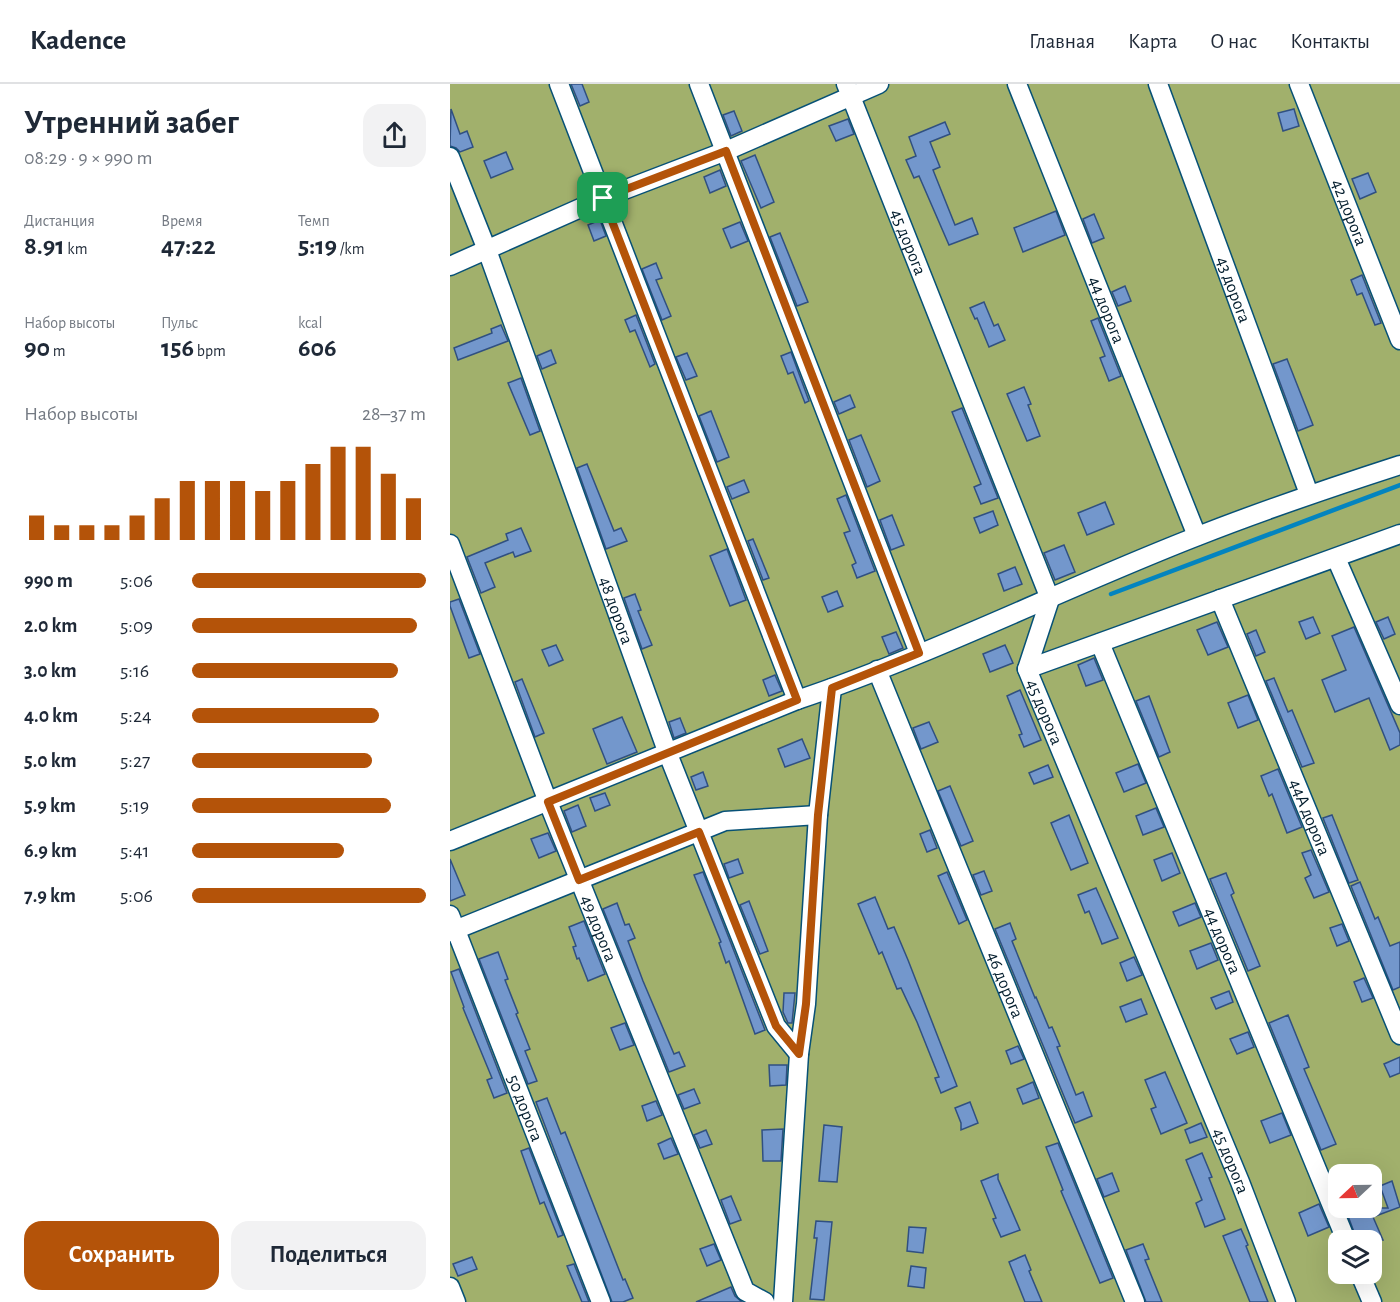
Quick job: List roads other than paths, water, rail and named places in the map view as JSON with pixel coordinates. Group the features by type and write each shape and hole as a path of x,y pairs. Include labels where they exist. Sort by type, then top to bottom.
{"street":[{"path":"559,84 797,700"},
{"path":"699,84 919,653"},
{"path":"450,266 603,198 726,151 849,90 879,84"},
{"name":"44 дорога","path":"1017,84 1197,536"},
{"name":"43 дорога","path":"1158,84 1310,494"},
{"name":"42 дорога","path":"1299,84 1400,340"},
{"name":"45 дорога","path":"849,90 1050,599 1027,669 1240,1182 1286,1302"},
{"name":"48 дорога","path":"450,158 487,250 668,754 776,1026 799,1054"},
{"path":"450,841 919,653 1197,536 1310,494 1400,465"},
{"path":"1027,669 1400,534"},
{"name":"49 дорога","path":"450,544 548,802 745,1291 765,1302"},
{"path":"1336,558 1400,705"},
{"name":"44А дорога","path":"1220,599 1400,1035"},
{"name":"44 дорога","path":"1100,643 1342,1230"},
{"name":"46 дорога","path":"877,670 1135,1302"},
{"path":"783,1302 799,1054 806,1004 818,815 832,688"},
{"path":"452,925 579,880 725,821 818,815"},
{"name":"50 дорога","path":"452,925 601,1302"},
{"path":"1364,1284 1372,1302"},
{"path":"450,1287 456,1302"}],"waterway":[{"path":"1111,594 1400,485"}]}
